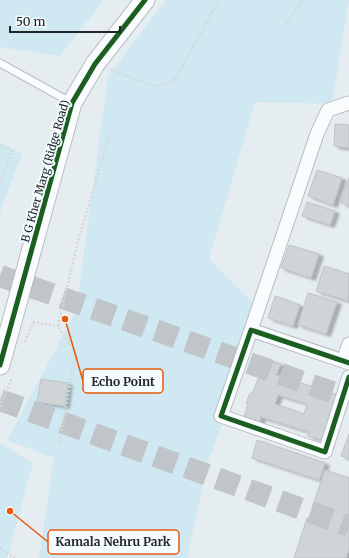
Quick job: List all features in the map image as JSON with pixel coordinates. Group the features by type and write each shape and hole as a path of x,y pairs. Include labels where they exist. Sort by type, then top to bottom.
{"street":[{"name":"B G Kher Marg (Ridge Road)","path":"0,365 72,103 95,64 145,0"},
{"path":"349,103 328,110 317,134 221,416 325,452 349,377"},
{"path":"250,330 346,362 349,344"}],"lane":[{"path":"0,63 72,103"}],"path":[{"path":"95,64 155,86 174,81 219,0"},
{"path":"286,23 303,0"},
{"path":"59,443 76,354 58,326 77,245 110,133"},
{"path":"0,146 12,151 0,185"},
{"path":"9,335 33,322 58,326"},
{"path":"0,548 16,558"}],"shaded area":[{"path":"0,0 104,0 60,56 0,47"},
{"path":"166,0 349,0 332,104 255,102 209,259 264,313 209,459 187,558 39,558 54,458 7,440 76,311 108,76"},
{"path":"0,142 22,153 0,213"},
{"path":"0,443 33,463 7,558 0,558"}],"building":[{"path":"335,124 349,125 349,148 334,146"},
{"path":"317,170 342,178 333,205 308,196"},
{"path":"349,178 349,206 341,203"},
{"path":"307,202 335,211 330,225 302,216"},
{"path":"289,245 319,254 311,278 281,268"},
{"path":"324,266 349,274 348,301 316,291"},
{"path":"308,293 337,302 326,334 298,325"},
{"path":"275,296 300,305 293,326 268,318"},
{"path":"266,359 281,364 276,375 338,395 322,440 308,436 309,432 261,417 260,422 244,416 248,404 246,403 250,393 252,394","holes":["278,395 307,404 304,414 275,404"]},
{"path":"41,379 68,383 65,406 37,402"},
{"path":"349,434 349,458 341,456"},
{"path":"257,440 325,463 319,480 252,458"},
{"path":"325,470 349,478 349,549 346,558 294,558 307,518 323,523 327,513 312,508"}],"tunnel":[{"path":"0,276 349,398"},
{"path":"0,400 349,526"}],"cycle path":[{"path":"0,365 72,103 95,64 145,0"},
{"path":"349,363 251,330 221,416 325,452 349,377"}],"place":[{"name":"Echo Point","path":"65,319"},
{"name":"Kamala Nehru Park","path":"10,511"}]}
